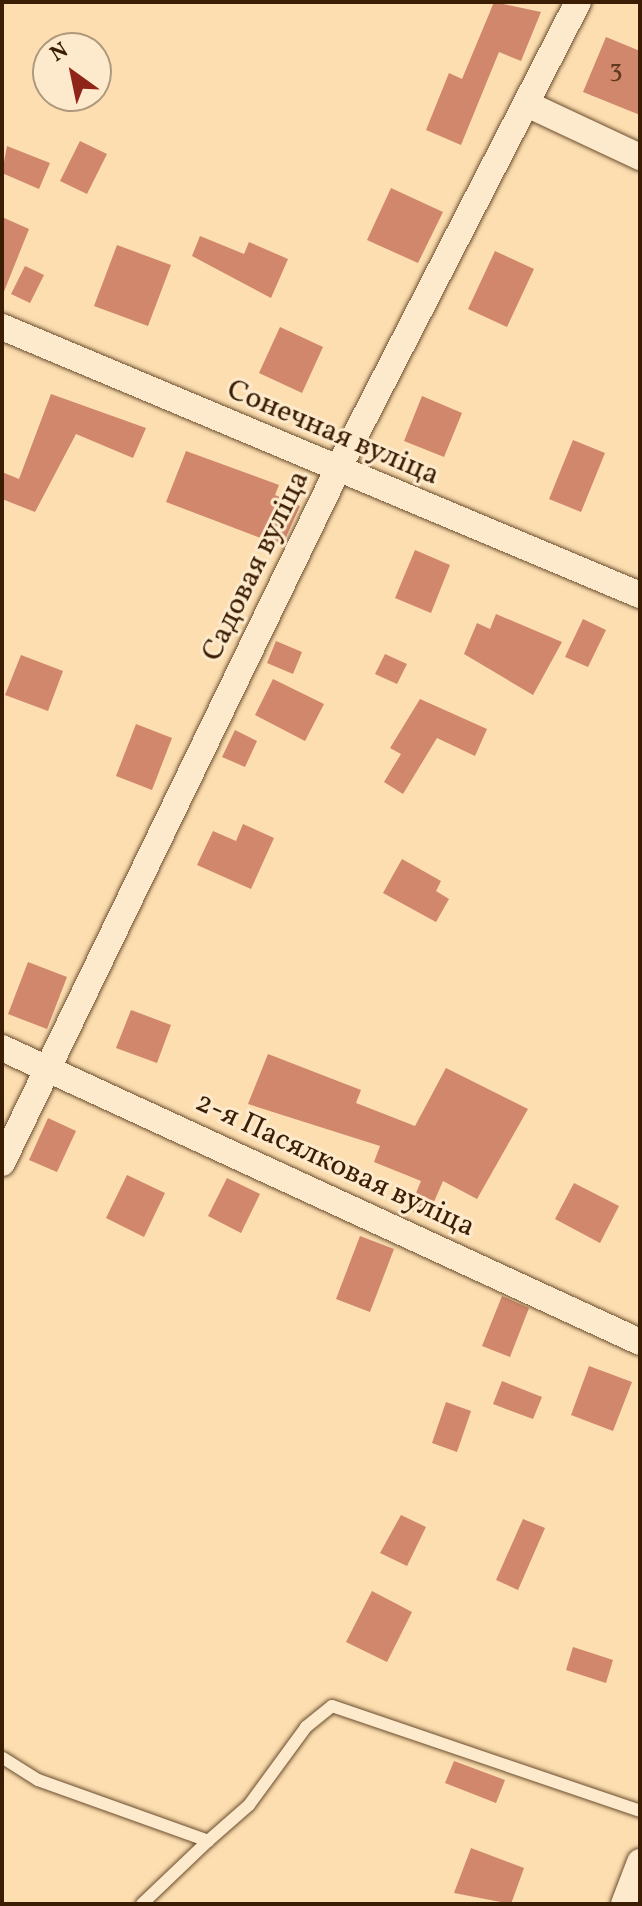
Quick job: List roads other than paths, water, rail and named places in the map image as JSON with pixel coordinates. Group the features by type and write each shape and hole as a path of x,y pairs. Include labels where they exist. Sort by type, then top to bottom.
{"street":[{"name":"Садовая вуліца","path":"2,1163 337,471 529,105 578,2"},
{"path":"529,105 640,157"},
{"name":"Сонечная вуліца","path":"2,327 337,471 640,595"},
{"name":"2-я Пасялковая вуліца","path":"2,1048 640,1342"},
{"path":"624,1904 640,1862"}],"lane":[{"path":"142,1904 249,1805 306,1727 332,1706 640,1811"},
{"path":"3,1758 38,1780 208,1841"}]}
